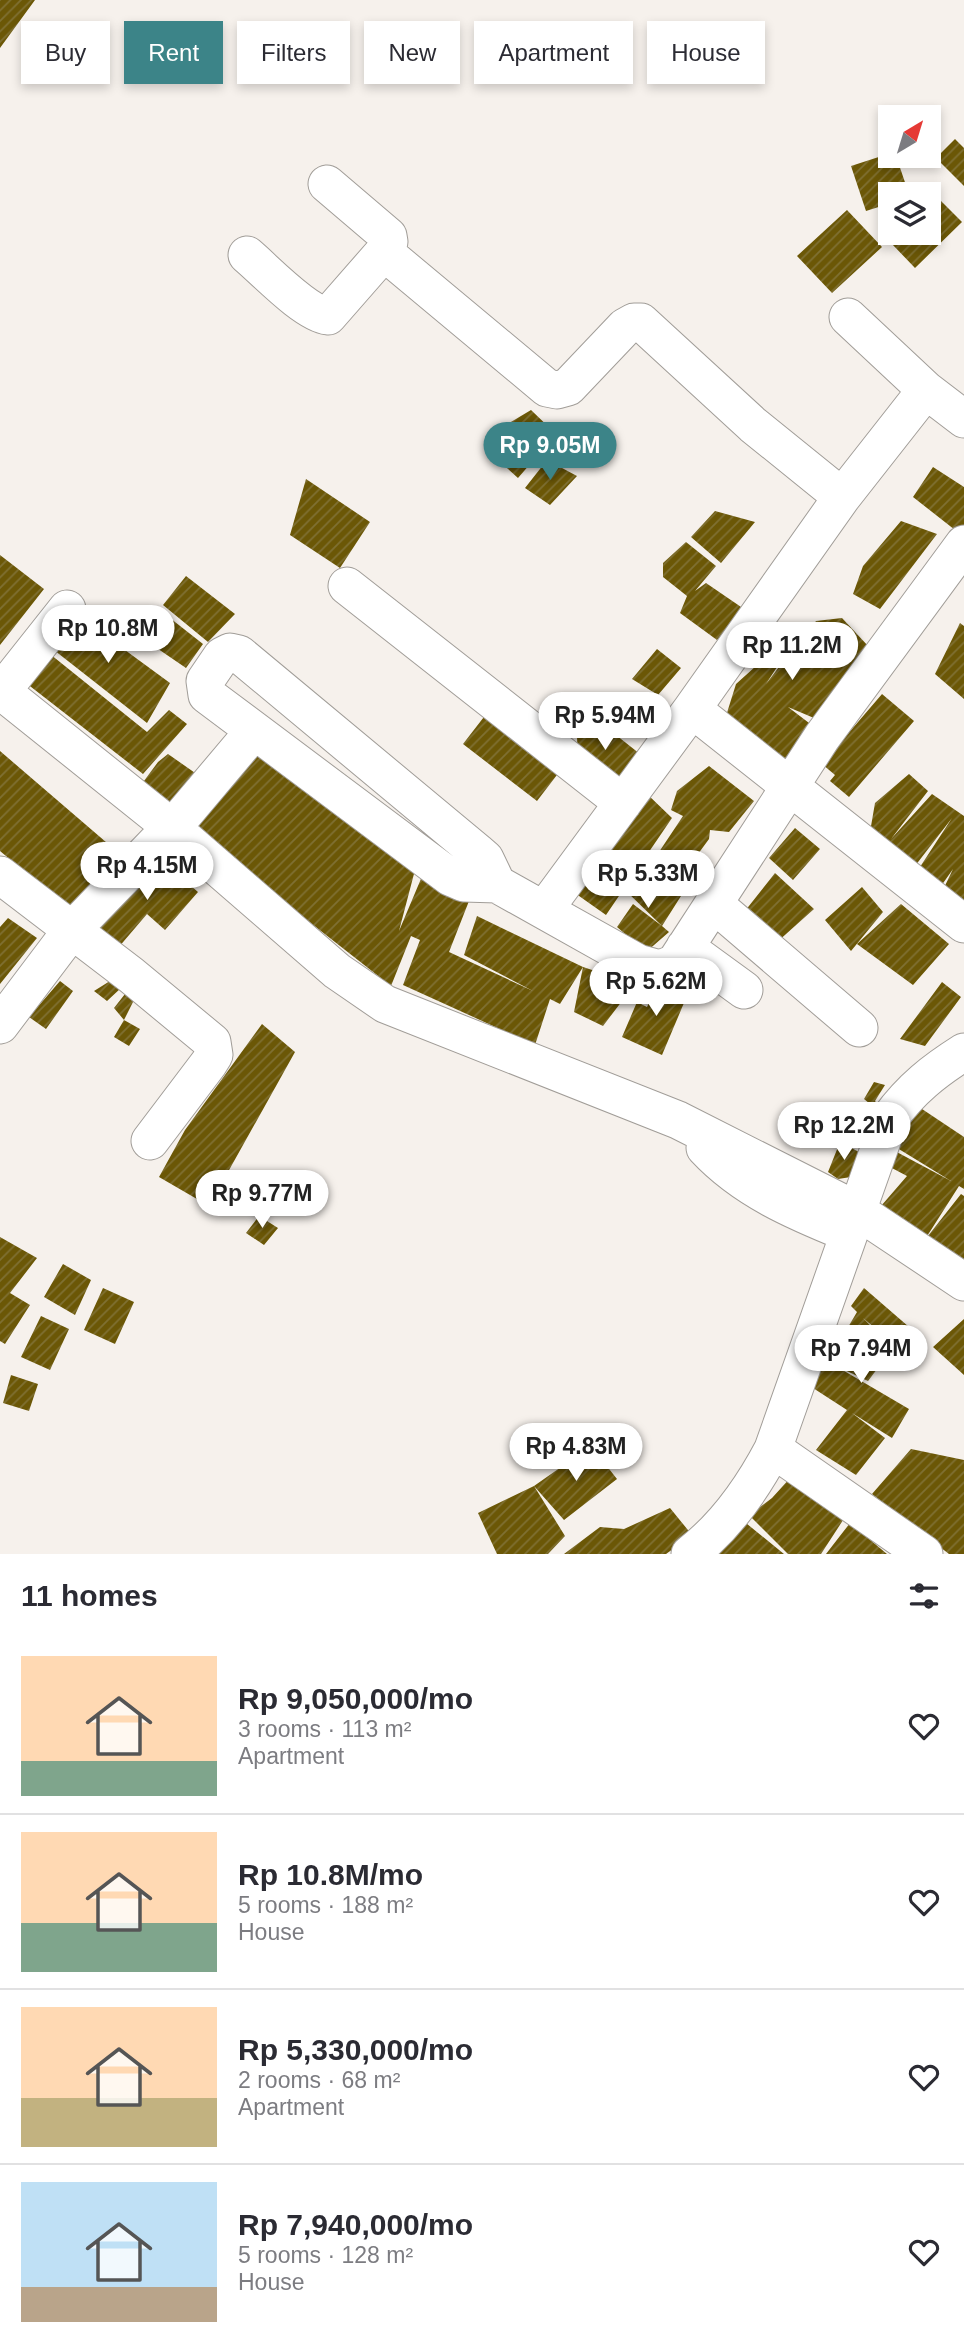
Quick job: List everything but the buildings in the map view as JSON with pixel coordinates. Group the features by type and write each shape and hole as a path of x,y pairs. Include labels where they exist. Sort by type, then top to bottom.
{"street":[{"path":"247,255 304,303 319,314 328,316 384,252 389,242 388,236 327,184"},
{"path":"384,252 547,388 557,390 568,387 625,327 634,321 641,322 753,425 842,497"},
{"path":"848,317 926,390 964,419"},
{"path":"544,910 692,709 842,497 926,390"},
{"path":"497,884 485,859 477,852 239,654 226,653 205,681 205,692 450,877 464,883 497,884 638,963 660,969 675,963 822,737 964,544"},
{"path":"347,586 623,803"},
{"path":"68,608 1,690 171,827 337,971 385,1004 678,1120 824,1209 964,1282"},
{"path":"692,709 963,924"},
{"path":"0,1025 71,931 171,827 254,731"},
{"path":"0,875 131,975 212,1042 214,1055 209,1063 150,1141"},
{"path":"713,904 859,1028"},
{"path":"685,947 744,990"},
{"path":"690,1554 707,1540 738,1505 757,1480 772,1449 824,1209 906,1096 929,1074 964,1052"},
{"path":"772,1449 923,1554"}]}
